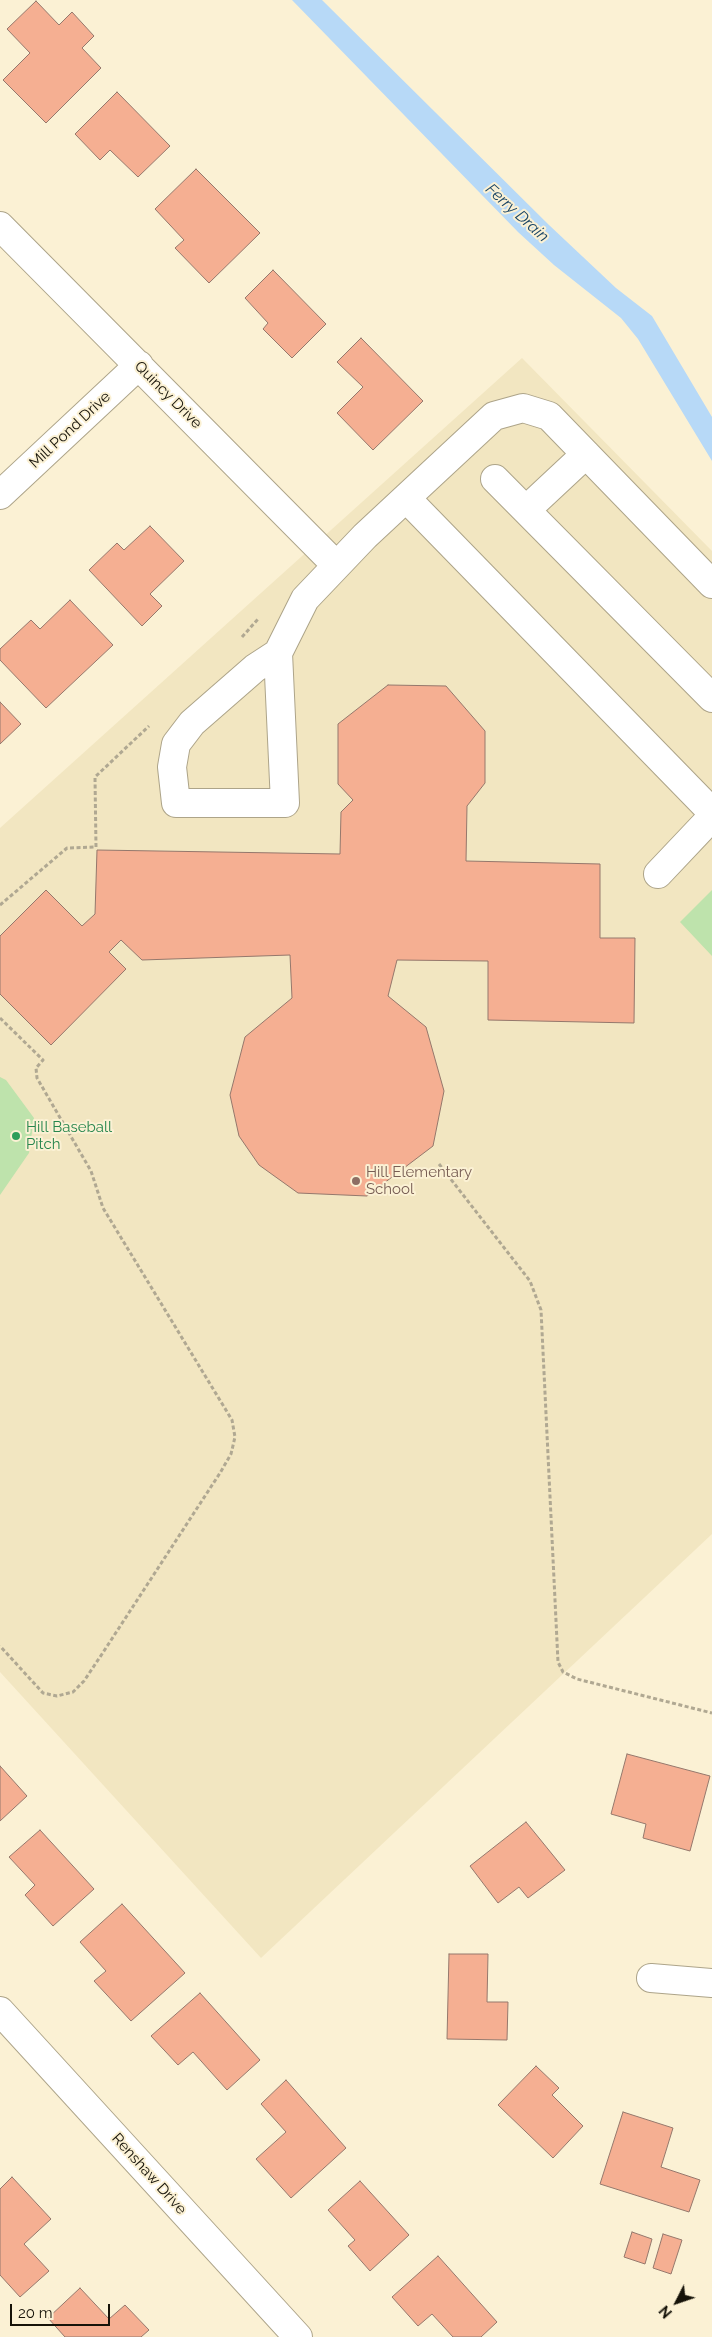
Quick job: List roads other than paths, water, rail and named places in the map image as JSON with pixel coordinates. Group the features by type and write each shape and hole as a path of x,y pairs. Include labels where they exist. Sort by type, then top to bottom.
{"street":[{"name":"Quincy Drive","path":"0,226 336,565"},
{"name":"Mill Pond Drive","path":"0,495 139,365"},
{"path":"278,653 255,668 220,697 192,723 176,744 172,767 176,804 285,803 278,653 305,599 336,565 494,416 523,408 549,416 712,584"},
{"path":"526,510 586,454"},
{"path":"495,479 712,698"},
{"path":"406,498 712,812"},
{"path":"658,874 712,817"},
{"path":"651,1978 712,1983"},
{"name":"Renshaw Drive","path":"0,2011 297,2336"}],"water":[{"name":"Ferry Drain","path":"292,0 322,0 549,225 616,288 652,316 712,417 712,461 638,339 621,318 554,265 518,232"}],"place":[{"name":"Hill Baseball Pitch","path":"16,1136"},
{"name":"Hill Elementary School","path":"356,1181"}]}
